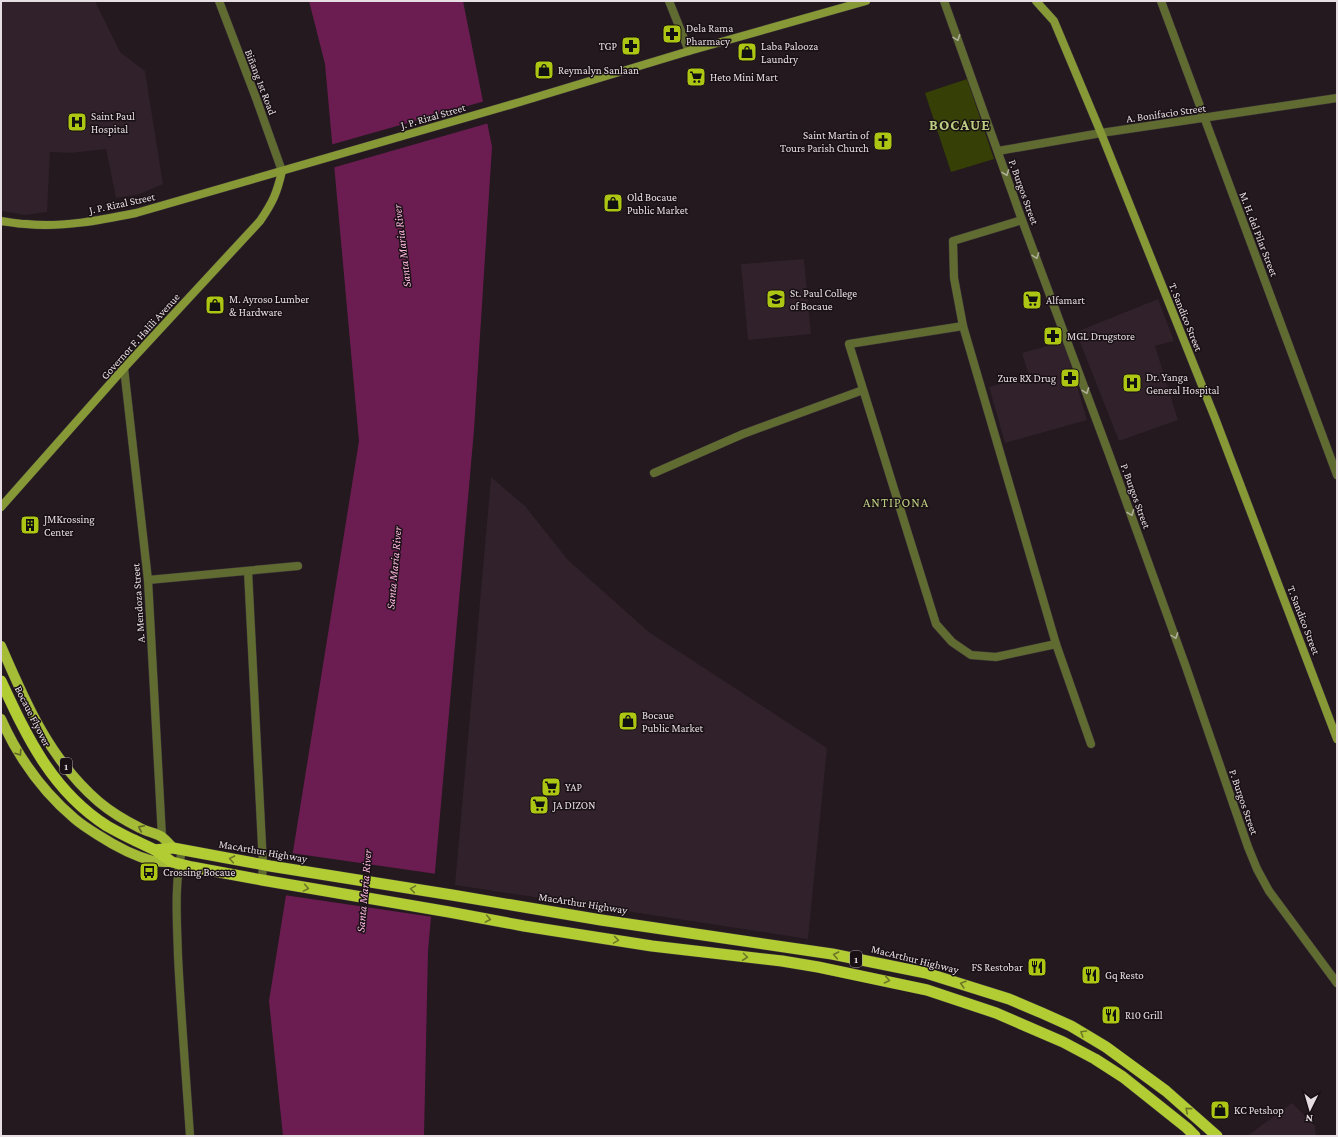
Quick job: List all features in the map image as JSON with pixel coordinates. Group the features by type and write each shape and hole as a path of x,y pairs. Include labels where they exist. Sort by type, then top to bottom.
{"highway":[{"name":"Bocaue Flyover","path":"1,680 20,723 36,752 65,790 106,825 155,850 175,863"},
{"name":"MacArthur Highway","path":"178,849 266,866 600,920 832,954 926,974 1009,999 1071,1026 1106,1047 1166,1091 1216,1136"},
{"name":"1","path":"155,850 178,849"},
{"name":"1","path":"175,863 265,881 524,926 621,941 782,961 866,976 928,990 996,1013 1063,1042 1095,1059 1124,1077 1195,1136"}],"main road":[{"name":"J. P. Rizal Street","path":"1,221 27,225 68,224 136,213 520,102 689,51 866,1"},
{"name":"T. Sandico Street","path":"1036,1 1054,21 1101,134 1215,418 1337,739"},
{"name":"Governor F. Halili Avenue","path":"1,507 124,368 260,221 272,202 278,188 282,171"},
{"name":"1","path":"1,646 35,721 54,752 75,778 99,802 118,816 162,838 178,849"},
{"name":"1","path":"1,719 12,743 26,765 51,797 76,820 123,850 154,861 175,863"}],"street":[{"name":"Biñang 1st Road","path":"219,1 282,171"},
{"path":"669,1 689,51"},
{"name":"P. Burgos Street","path":"944,1 1022,220 1183,659 1248,847 1257,869 1269,891 1337,983"},
{"name":"M. H. del Pilar Street","path":"1161,1 1337,475"},
{"name":"A. Bonifacio Street","path":"998,151 1337,98"},
{"path":"1022,220 952,241 954,278 963,326 1056,644 1091,744"},
{"path":"963,326 849,344 936,624 952,642 971,655 996,657 1056,644"},
{"name":"A. Mendoza Street","path":"124,368 148,580 162,838"},
{"path":"654,473 743,434 863,390"},
{"path":"148,580 298,566"},
{"path":"248,571 266,866 265,881"},
{"path":"178,849 175,863 178,958 190,1136"}],"shaded area":[{"name":"Saint Paul Hospital","path":"1,1 95,1 120,52 145,71 163,184 140,194 116,198 106,149 70,153 50,152 47,212 25,215 1,211"},
{"name":"St. Paul College of Bocaue","path":"804,259 811,334 748,340 741,264"},
{"name":"Dr. Yanga General Hospital","path":"1158,299 1174,341 1155,346 1178,420 1119,441 1076,332"},
{"path":"1064,341 1087,420 1005,443 989,387 1029,376 1022,353"},
{"name":"Bocaue Public Market","path":"491,477 525,506 568,560 649,632 827,748 808,939 455,885"},
{"path":"1292,1103 1315,1126 1316,1136 1247,1136"}],"green space":[{"path":"967,79 994,159 951,172 925,93"}],"water":[{"name":"Santa Maria River","path":"309,1 463,1 492,147 474,430 428,951 424,1136 283,1136 269,1001 359,441 325,64"}],"pier":[{"path":"485,101 489,123 332,168 330,145"},
{"path":"291,853 437,874 433,917 284,895"}],"place":[{"name":"Dela Rama Pharmacy","path":"672,34"},
{"name":"TGP","path":"631,46"},
{"name":"Laba Palooza Laundry","path":"747,52"},
{"name":"Reymalyn Sanlaan","path":"544,70"},
{"name":"Heto Mini Mart","path":"696,77"},
{"name":"Saint Paul Hospital","path":"77,122"},
{"name":"Saint Martin of Tours Parish Church","path":"883,141"},
{"name":"Old Bocaue Public Market","path":"613,203"},
{"name":"St. Paul College of Bocaue","path":"776,299"},
{"name":"Alfamart","path":"1032,300"},
{"name":"M. Ayroso Lumber & Hardware","path":"215,305"},
{"name":"MGL Drugstore","path":"1053,336"},
{"name":"Zure RX Drug","path":"1070,378"},
{"name":"Dr. Yanga General Hospital","path":"1132,383"},
{"name":"JMKrossing Center","path":"30,525"},
{"name":"Bocaue Public Market","path":"628,721"},
{"name":"YAP","path":"551,787"},
{"name":"JA DIZON","path":"539,805"},
{"name":"Crossing Bocaue","path":"149,872"},
{"name":"FS Restobar","path":"1037,967"},
{"name":"Gq Resto","path":"1091,975"},
{"name":"R10 Grill","path":"1111,1015"},
{"name":"KC Petshop","path":"1220,1110"}],"district":[{"name":"BOCAUE","path":"960,125"},
{"name":"ANTIPONA","path":"896,502"}]}
